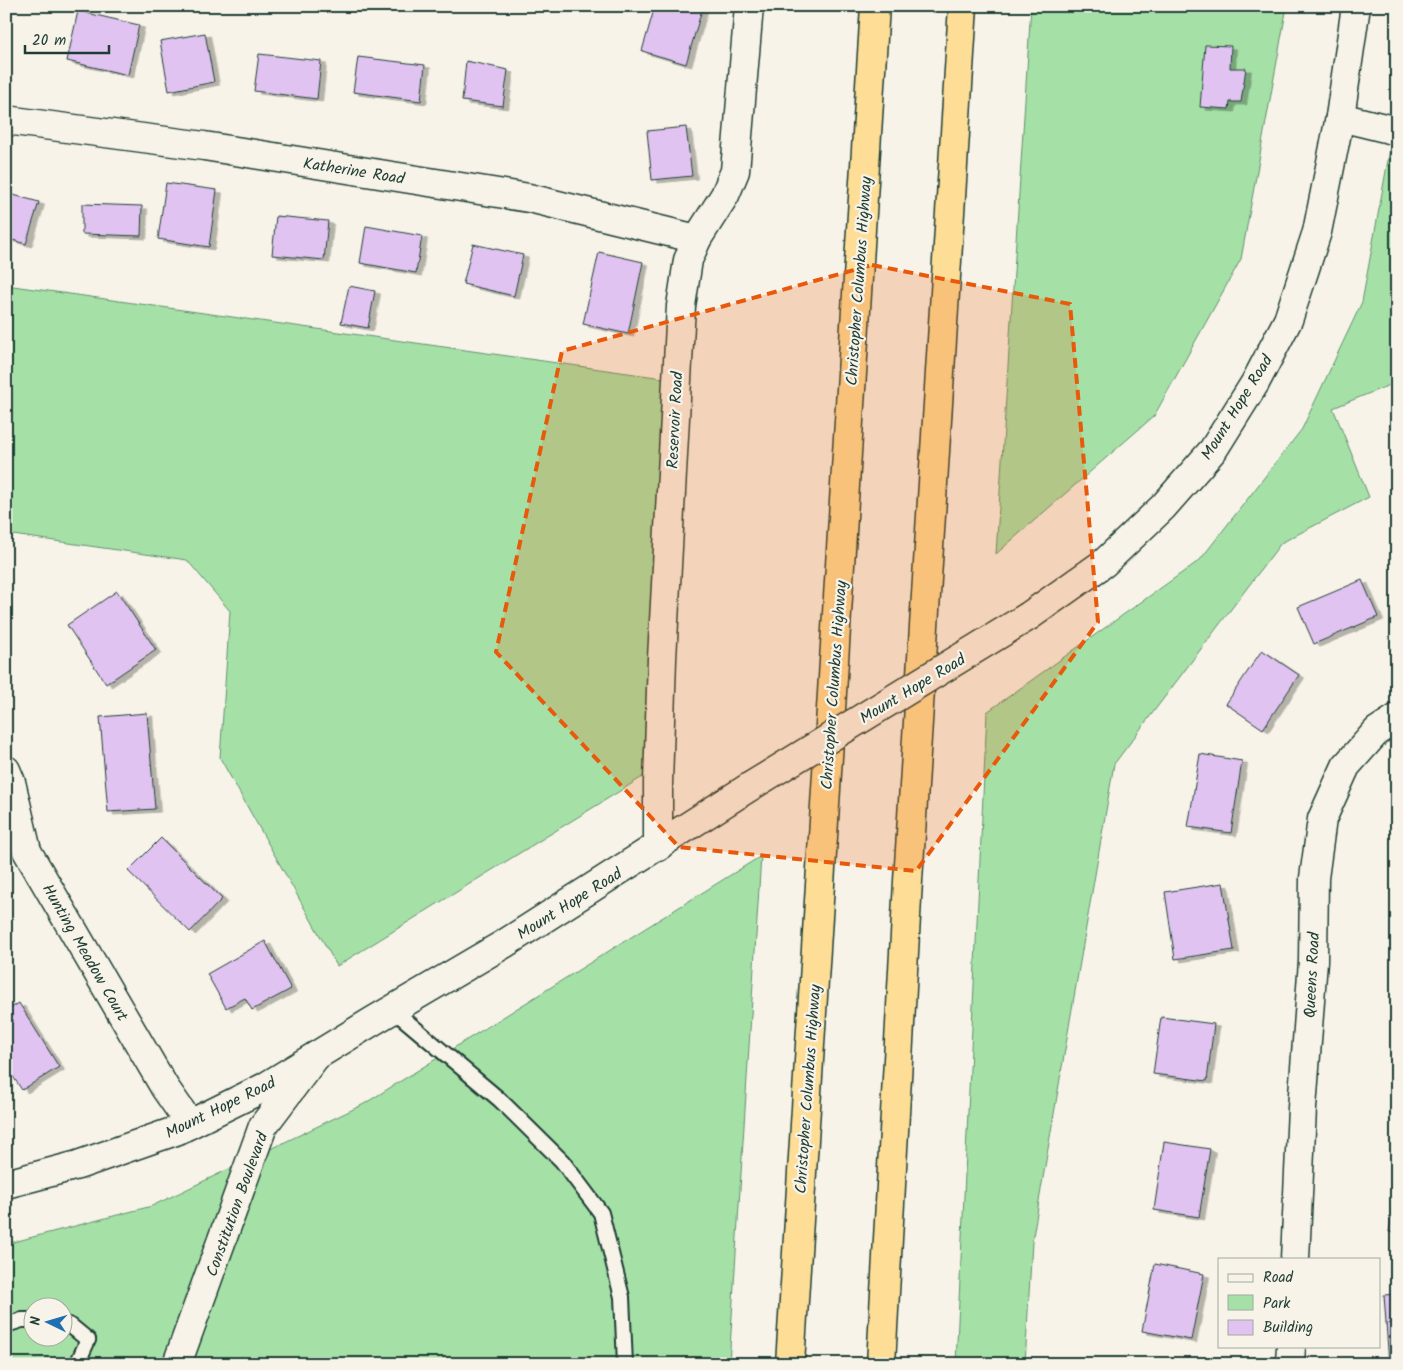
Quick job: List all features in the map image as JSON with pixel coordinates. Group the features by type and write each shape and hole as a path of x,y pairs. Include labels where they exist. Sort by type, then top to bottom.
{"highway":[{"name":"Christopher Columbus Highway","path":"790,1364 875,6"},
{"path":"881,1364 908,881 963,6"}],"street":[{"name":"Reservoir Road","path":"658,847 662,659 677,352 681,306 688,260 697,239 725,196 735,171 749,6"},
{"name":"Mount Hope Road","path":"6,1184 78,1165 178,1130 265,1087 392,1009 504,944 751,786 1029,616 1104,563 1163,507 1212,450 1255,383 1288,320 1318,232 1340,117 1356,6"},
{"path":"1340,117 1397,131"},
{"name":"Katherine Road","path":"6,120 204,146 529,198 697,239"},
{"name":"Queens Road","path":"1295,1258 1302,1108 1313,961 1314,878 1322,819 1346,766 1377,731 1397,718"},
{"name":"Hunting Meadow Court","path":"6,770 11,782 27,851 165,1088 190,1124"},
{"name":"Constitution Boulevard","path":"177,1364 264,1126 316,1056"},
{"path":"1290,1364 1291,1348"}],"lane":[{"path":"392,1009 514,1113 562,1161 601,1213 622,1297 624,1364"},
{"path":"6,1325 22,1320"},
{"path":"72,1327 88,1340 77,1364"}],"highlighted area":[{"path":"872,265 1070,304 1098,622 916,871 679,847 496,652 562,351"}],"green space":[{"path":"1031,6 1287,6 1241,259 1154,416 996,554"},
{"path":"1397,111 1397,382 1333,408 1369,497 1281,543 1114,764 1032,1242 1025,1364 956,1364 987,712 1200,560 1302,429 1362,302"},
{"path":"6,285 663,378 649,773 337,966 220,758 230,611 187,560 6,534"},
{"path":"761,856 729,1364 6,1364 6,1244 152,1206 364,1104"}],"building":[{"path":"655,6 703,6 686,64 642,51"},
{"path":"78,11 139,25 128,75 67,61"},
{"path":"205,33 214,82 169,91 160,41"},
{"path":"1205,45 1231,46 1230,68 1246,68 1241,102 1230,102 1229,109 1200,107"},
{"path":"259,54 321,61 317,99 254,91"},
{"path":"358,57 425,65 421,101 353,92"},
{"path":"466,61 508,70 503,106 462,101"},
{"path":"686,127 692,176 652,180 647,131"},
{"path":"166,183 217,190 209,247 158,239"},
{"path":"6,193 39,202 26,244 6,238"},
{"path":"82,204 142,206 141,236 82,234"},
{"path":"276,216 328,221 324,260 272,255"},
{"path":"366,226 422,236 416,273 360,263"},
{"path":"473,244 523,255 514,296 463,284"},
{"path":"599,252 643,262 628,334 583,324"},
{"path":"349,286 375,291 368,328 341,323"},
{"path":"1362,580 1378,617 1314,644 1298,607"},
{"path":"117,591 156,650 106,684 67,625"},
{"path":"1262,650 1299,675 1263,729 1226,704"},
{"path":"147,713 155,809 108,812 100,717"},
{"path":"1200,754 1242,761 1231,833 1188,827"},
{"path":"161,838 222,899 190,932 128,871"},
{"path":"1223,883 1234,950 1175,959 1165,892"},
{"path":"265,941 291,989 252,1010 245,998 226,1008 207,974"},
{"path":"19,1003 59,1067 22,1090 6,1066 6,1011"},
{"path":"1161,1017 1214,1024 1207,1081 1153,1074"},
{"path":"1164,1142 1210,1149 1199,1217 1154,1210"},
{"path":"1397,1187 1397,1233 1389,1232"},
{"path":"1155,1264 1204,1274 1191,1340 1142,1331"},
{"path":"1397,1294 1397,1364 1389,1364 1384,1295"}]}
